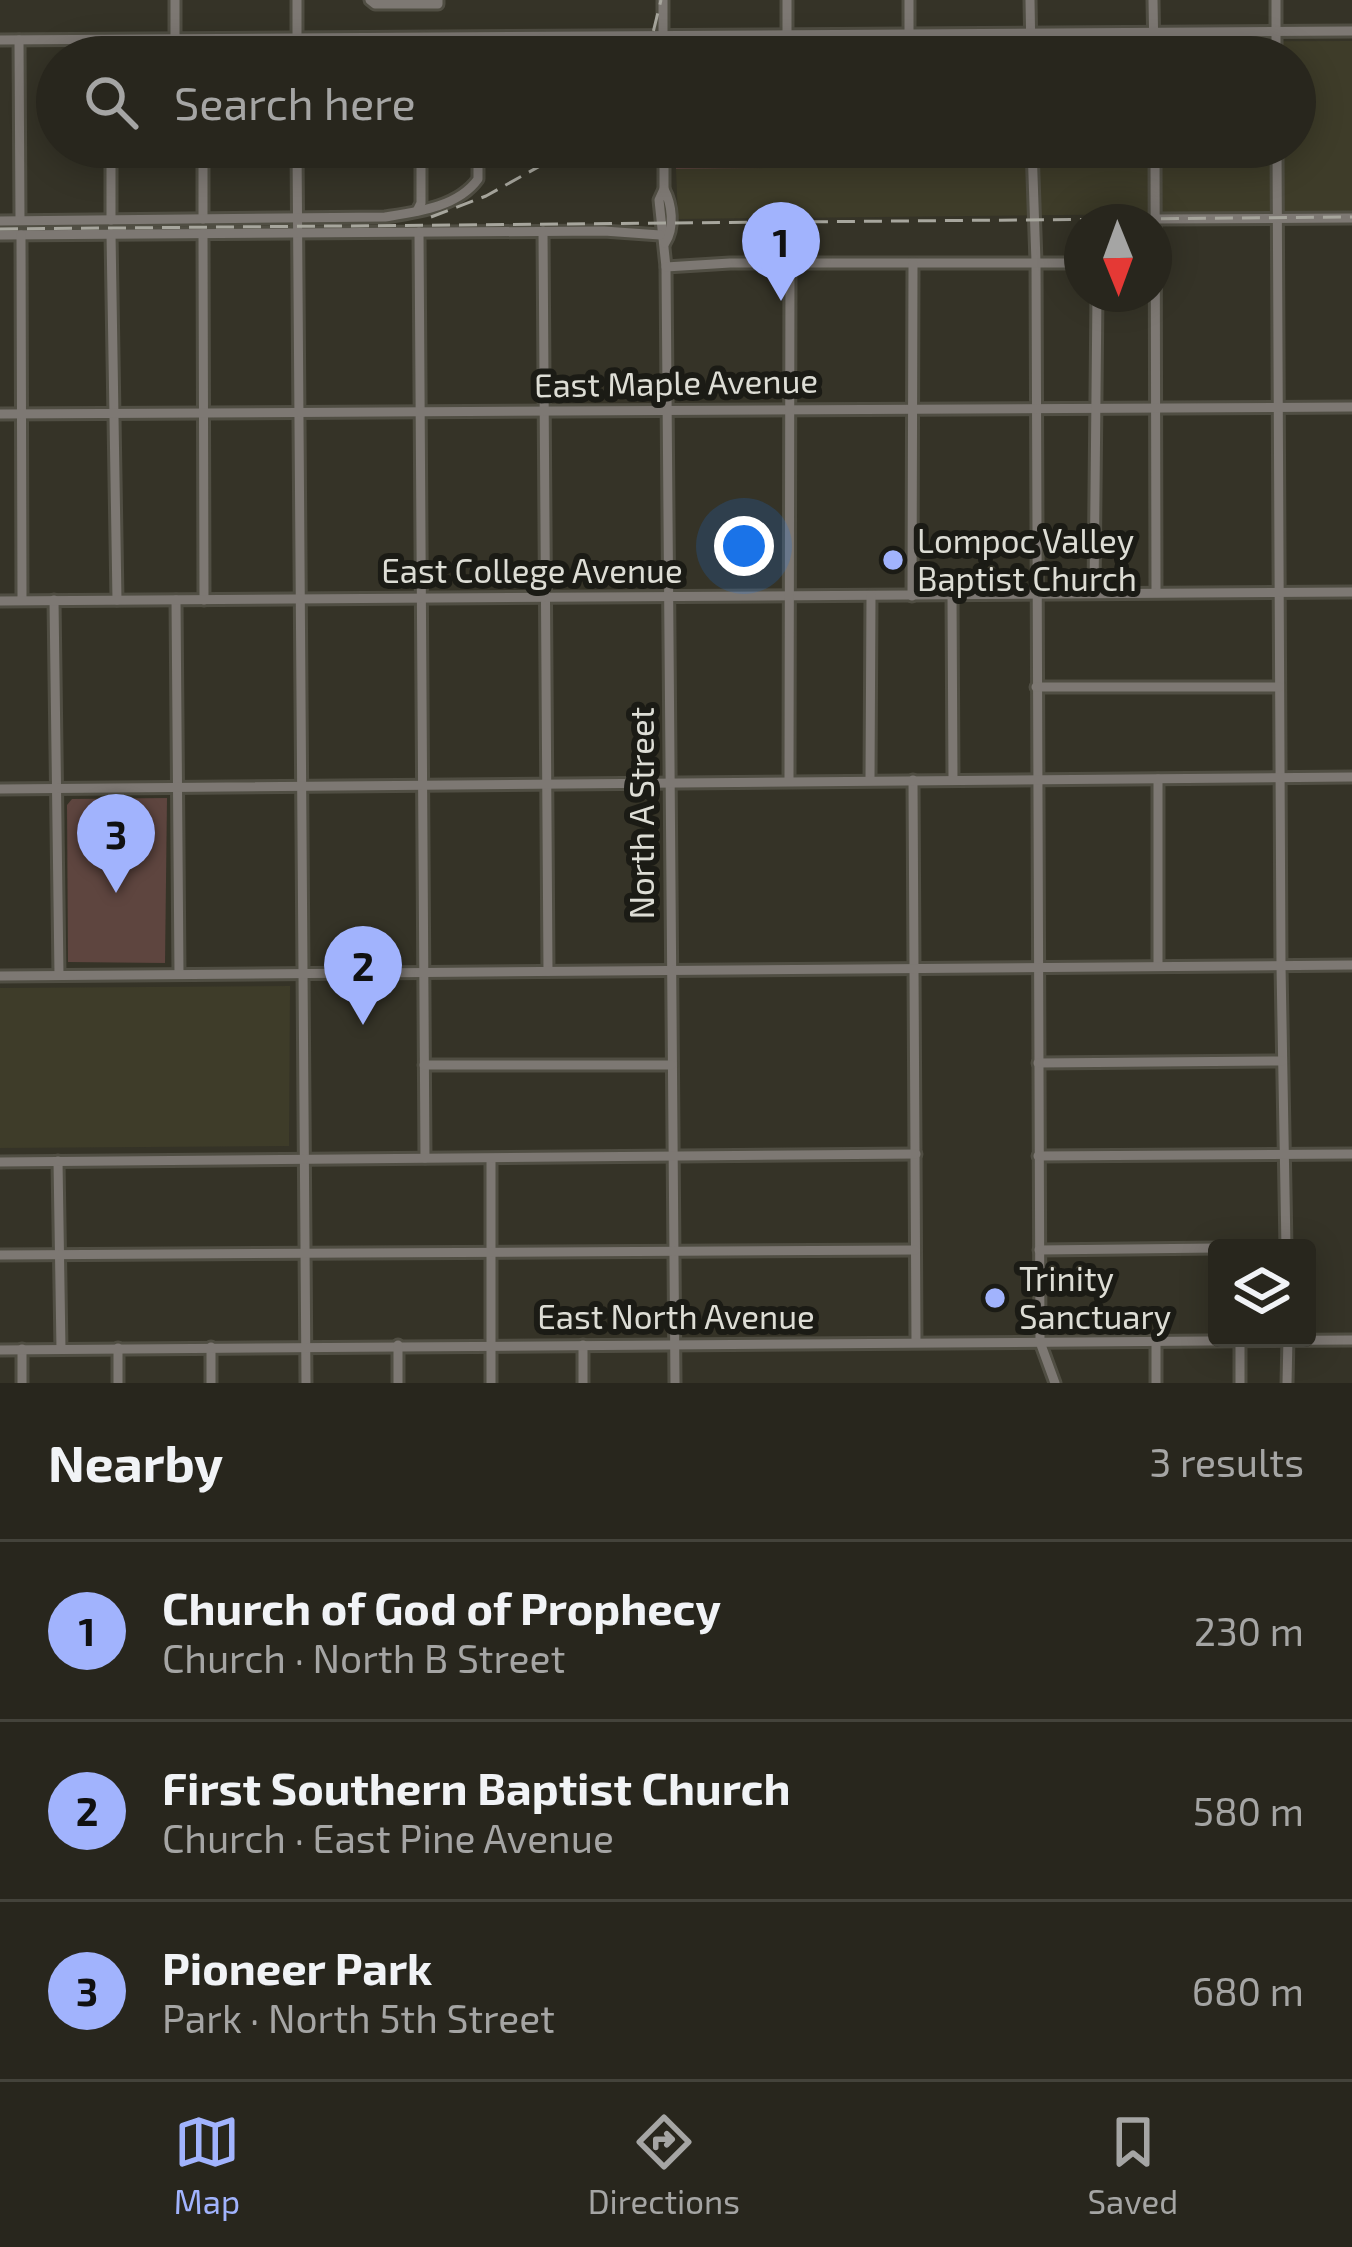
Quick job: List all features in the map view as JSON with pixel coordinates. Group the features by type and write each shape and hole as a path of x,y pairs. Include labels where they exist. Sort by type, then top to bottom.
{"street":[{"path":"175,0 175,36"},
{"path":"297,0 297,36"},
{"path":"370,0 375,4 438,4 438,0"},
{"path":"663,0 663,36"},
{"path":"787,0 787,36"},
{"path":"909,0 909,36"},
{"path":"1030,0 1030,35"},
{"path":"1153,0 1154,36"},
{"path":"1276,0 1276,36"},
{"path":"970,36 1352,31"},
{"path":"0,40 36,40"},
{"path":"19,40 20,220"},
{"path":"111,168 111,220"},
{"path":"203,168 203,219"},
{"path":"297,168 306,1383"},
{"path":"417,211 422,168"},
{"path":"0,220 373,218 442,204 473,187 478,168"},
{"name":"North A Street","path":"664,168 670,214 670,235 663,239 675,1383"},
{"path":"1033,168 1040,1342 1054,1383"},
{"path":"1155,168 1155,204"},
{"path":"1277,168 1286,1239"},
{"path":"1172,219 1352,218"},
{"path":"0,235 543,231 663,239"},
{"path":"543,231 548,971"},
{"path":"419,232 425,1158"},
{"path":"111,234 117,600"},
{"path":"202,234 205,600"},
{"path":"20,235 22,600"},
{"path":"789,781 790,263"},
{"path":"912,596 913,263"},
{"path":"665,267 1064,263"},
{"path":"1094,593 1097,312"},
{"path":"1156,592 1157,312"},
{"name":"East Maple Avenue","path":"0,414 1352,407"},
{"name":"East College Avenue","path":"0,601 1352,592"},
{"path":"952,595 953,780"},
{"path":"870,780 871,596"},
{"path":"54,600 59,975"},
{"path":"176,600 179,973"},
{"path":"1036,687 1279,687"},
{"path":"0,789 1352,777"},
{"path":"1158,779 1159,966"},
{"path":"913,780 916,1342"},
{"path":"0,976 1352,965"},
{"path":"1038,1063 1282,1061"},
{"path":"424,1065 671,1065"},
{"path":"0,1162 916,1154"},
{"path":"1038,1156 1352,1154"},
{"path":"491,1160 491,1383"},
{"path":"58,1161 61,1348"},
{"path":"1039,1250 1208,1248"},
{"path":"0,1256 915,1250"},
{"name":"East North Avenue","path":"1316,1339 1352,1340"},
{"name":"East North Avenue","path":"0,1350 1208,1341"},
{"path":"1156,1342 1156,1383"},
{"path":"398,1345 398,1383"},
{"path":"583,1345 584,1383"},
{"path":"211,1347 211,1383"},
{"path":"1240,1347 1240,1383"},
{"path":"1287,1383 1288,1347"},
{"path":"118,1348 118,1383"},
{"path":"22,1349 22,1383"}],"shaded area":[{"path":"1316,41 1352,41 1352,212 1172,214 1172,204 1064,204 1064,215 678,219 676,169 1316,168"},
{"path":"167,798 165,963 68,962 67,805 72,799"},
{"path":"290,986 289,1146 0,1148 0,988"}],"railway":[{"path":"652,36 661,0"},
{"path":"431,217 486,196 536,168"},
{"path":"0,229 1352,217"}],"place":[{"name":"Church of God of Prophecy","path":"781,301"},
{"name":"Lompoc Valley Baptist Church","path":"893,560"},
{"name":"Pioneer Park","path":"116,893"},
{"name":"First Southern Baptist Church","path":"363,1025"},
{"name":"Trinity Sanctuary","path":"995,1298"}]}
